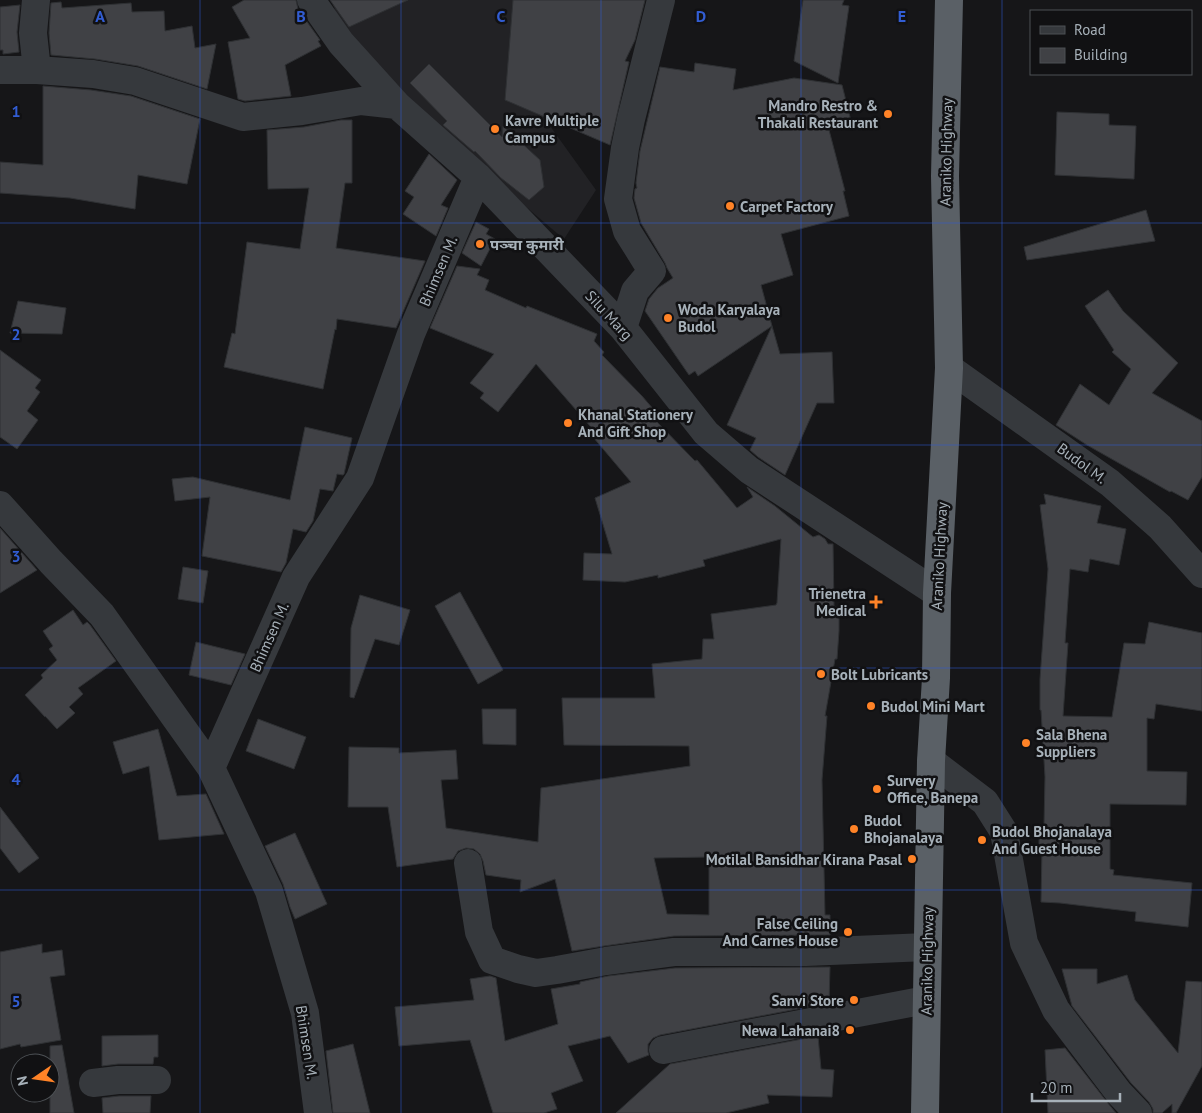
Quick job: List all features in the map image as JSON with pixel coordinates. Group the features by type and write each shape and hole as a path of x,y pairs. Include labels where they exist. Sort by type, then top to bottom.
{"highway":[{"name":"Araniko Highway","path":"925,1113 927,947 937,593 949,368 945,176 949,0"}],"street":[{"path":"36,0 33,33 37,70"},
{"name":"Silu Marg","path":"311,0 341,43 397,105 478,177 623,328 706,432 749,470 937,593"},
{"path":"623,328 635,292 652,271 627,231 618,199 627,138 661,0"},
{"path":"0,70 37,70 93,74 135,81 243,117 302,111 361,101 397,105"},
{"name":"Bhimsen M.","path":"318,1113 305,1013 269,891 211,768 296,577 360,478 411,334 478,177"},
{"name":"Budol M.","path":"949,368 1110,484 1160,527 1202,574"},
{"path":"0,505 102,615 211,768"},
{"path":"932,761 985,802 1004,832 1024,943 1052,1002 1056,1010 1119,1093 1138,1113"},
{"path":"468,863 479,932 492,960 518,970 536,973 674,952 806,952 927,947"},
{"path":"663,1050 926,1000"},
{"path":"93,1083 118,1080 157,1080"}],"shaded area":[{"name":"Kavre Multiple Campus","path":"331,0 549,0 540,112 596,190 564,239 454,146 388,80 339,20"}],"building":[{"path":"244,0 296,0 298,9 320,40 318,41 321,46 285,65 291,96 245,101 238,99 228,42 250,38 232,7"},
{"path":"330,0 408,0 349,27"},
{"path":"513,0 645,0 635,40 625,61 629,62 610,145 505,100"},
{"path":"803,0 844,0 842,5 849,6 838,83 794,61"},
{"path":"61,2 62,8 131,3 132,12 164,11 165,31 192,26 195,48 216,44 207,89 138,66 95,59 51,55 49,33 51,3"},
{"path":"20,5 17,32 19,52 3,54 3,50 0,50 0,7"},
{"path":"695,63 736,69 733,90 794,78 842,85 852,125 829,130 845,191 843,191 849,216 781,234 793,275 761,285 772,326 698,376 695,371 689,375 645,311 649,299 658,288 673,278 641,223 634,198 635,189 637,188 640,151 660,67 694,72"},
{"path":"429,64 502,137 503,126 540,160 544,187 529,200 501,178 475,151 443,125 447,121 410,83"},
{"path":"43,86 131,96 200,119 187,184 138,175 135,209 70,198 0,193 0,162 43,165"},
{"path":"1057,112 1109,114 1109,125 1136,126 1134,179 1055,175"},
{"path":"341,120 352,120 352,183 345,183 336,248 425,261 396,328 337,319 323,389 224,367 232,333 235,334 247,242 300,249 309,188 268,189 267,130 304,127"},
{"path":"429,154 457,180 441,205 448,208 436,236 403,214 414,197 405,191"},
{"path":"1146,210 1155,241 1027,260 1024,247"},
{"path":"476,222 489,229 486,234 495,239 481,266 462,253"},
{"path":"457,266 480,269 477,275 489,280 485,290 526,308 527,306 597,334 594,341 604,352 602,355 660,417 656,421 695,461 697,460 737,508 753,497 747,487 775,506 813,537 819,535 828,544 833,544 834,607 839,607 839,631 837,659 835,659 825,716 827,716 822,780 825,915 830,915 830,935 674,936 572,951 555,879 520,892 521,880 486,875 480,854 474,849 466,848 458,851 453,859 397,867 388,807 348,807 349,747 399,748 399,753 456,750 458,779 441,780 446,828 538,842 541,788 690,766 689,746 564,745 562,698 655,698 652,664 702,659 703,639 714,639 711,614 776,605 777,603 781,539 703,560 705,566 658,578 658,575 625,582 583,580 584,553 612,554 595,498 631,482 593,437 597,434 536,364 498,412 480,398 484,393 470,383 494,354 430,328","holes":["709,857 709,915 667,914 654,858"]},
{"path":"1108,290 1123,311 1178,363 1152,393 1202,421 1202,477 1188,500 1170,492 1087,445 1056,425 1080,384 1109,405 1131,369 1112,352 1114,350 1085,306"},
{"path":"18,301 66,308 62,334 10,333"},
{"path":"772,326 780,354 832,352 834,403 817,403 785,475 750,450 756,438 727,425"},
{"path":"0,350 41,380 35,388 40,392 27,411 38,420 17,449 0,437"},
{"path":"305,427 352,438 344,474 337,474 333,491 320,489 313,521 306,532 293,529 286,563 281,572 202,556 210,497 175,501 172,479 193,477 290,500"},
{"path":"1044,494 1101,506 1097,523 1126,529 1119,565 1090,559 1088,572 1070,569 1065,643 1068,643 1063,716 1112,717 1124,643 1145,644 1149,622 1202,633 1202,711 1156,704 1154,719 1147,718 1147,771 1187,772 1186,805 1110,804 1110,869 1114,870 1113,875 1192,883 1188,927 1135,921 1136,912 1041,902 1042,849 1039,849 1039,825 1044,825 1045,777 1040,710 1040,679 1048,569 1040,505 1046,504"},
{"path":"0,528 37,570 0,593"},
{"path":"183,567 208,571 203,603 178,599"},
{"path":"460,592 503,670 478,684 435,606"},
{"path":"360,595 410,610 399,645 375,639 354,698 350,697 351,628"},
{"path":"73,610 83,625 87,622 90,625 116,661 78,688 83,694 69,707 75,713 57,729 25,695 43,678 41,675 57,660 49,649 53,646 43,631"},
{"path":"196,642 245,654 231,685 189,675"},
{"path":"482,709 516,709 516,745 483,744"},
{"path":"258,719 306,737 294,769 246,751"},
{"path":"158,729 177,796 206,794 224,834 159,840 149,766 123,774 113,742"},
{"path":"0,807 39,858 19,873 0,848"},
{"path":"295,833 327,904 295,919 283,884 265,846"},
{"path":"42,944 42,953 62,950 65,975 50,977 61,1040 21,1047 20,1044 0,1049 0,952"},
{"path":"830,967 829,1003 660,1035 653,1038 648,1044 649,1055 628,1063 610,1036 568,1046 583,1081 551,1093 557,1109 544,1113 493,1113 470,1040 399,1046 395,1007 474,1000 470,979 490,976 496,978 505,1041 558,1024 551,989 580,984 580,982 608,976 675,968"},
{"path":"1062,969 1097,969 1097,984 1127,975 1135,1000 1178,1053 1186,981 1202,982 1202,1066 1176,1113 1172,1113 1172,1104 1162,1113 1153,1113 1149,1102 1131,1083 1072,1006"},
{"path":"158,1035 158,1057 154,1057 153,1064 102,1066 102,1036"},
{"path":"818,1036 821,1069 834,1070 832,1097 767,1095 769,1103 726,1113 616,1113 670,1064"},
{"path":"353,1044 370,1113 333,1113 326,1051"},
{"path":"62,1045 74,1113 50,1113 50,1103 60,1103 60,1053 50,1053 50,1046"},
{"path":"1065,1048 1116,1113 1048,1113 1045,1050"},
{"path":"151,1096 150,1113 103,1113 102,1098"}],"place":[{"name":"Mandro Restro & Thakali Restaurant","path":"888,114"},
{"name":"Kavre Multiple Campus","path":"495,129"},
{"name":"Carpet Factory","path":"730,206"},
{"name":"पञ्चा कुमारी","path":"480,244"},
{"name":"Woda Karyalaya Budol","path":"668,318"},
{"name":"Khanal Stationery And Gift Shop","path":"568,423"},
{"name":"Trienetra Medical","path":"876,602"},
{"name":"Bolt Lubricants","path":"821,674"},
{"name":"Budol Mini Mart","path":"871,706"},
{"name":"Sala Bhena Suppliers","path":"1026,743"},
{"name":"Survery Office, Banepa","path":"877,789"},
{"name":"Budol Bhojanalaya","path":"854,829"},
{"name":"Budol Bhojanalaya And Guest House","path":"982,840"},
{"name":"Motilal Bansidhar Kirana Pasal","path":"912,859"},
{"name":"False Ceiling And Carnes House","path":"848,932"},
{"name":"Sanvi Store","path":"854,1000"},
{"name":"Newa Lahanai8","path":"850,1030"}]}
